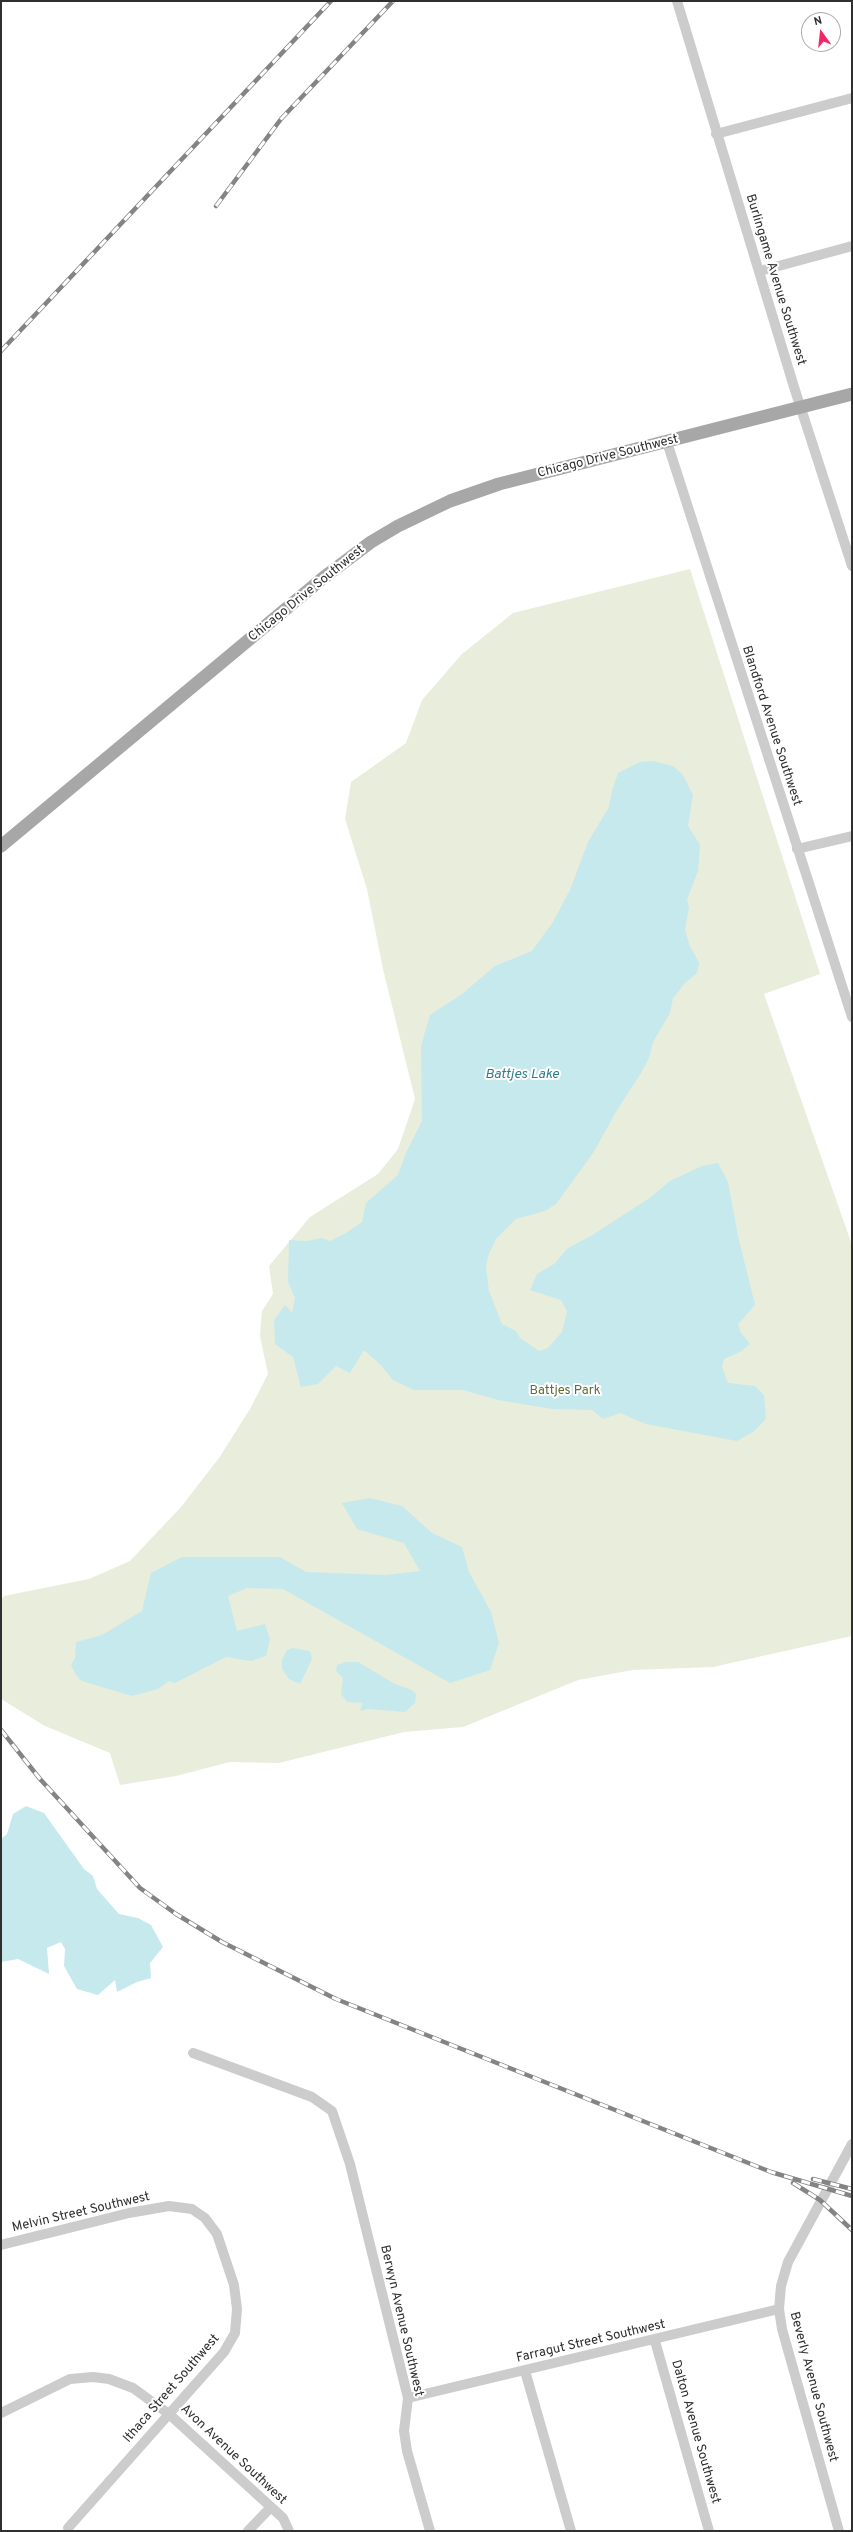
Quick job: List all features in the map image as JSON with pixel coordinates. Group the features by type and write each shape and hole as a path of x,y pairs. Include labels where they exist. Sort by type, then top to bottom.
{"main road":[{"name":"Chicago Drive Southwest","path":"1,846 302,595 371,542 433,508 480,490 852,394"}],"street":[{"name":"Burlingame Avenue Southwest","path":"677,1 716,134 760,271 801,408 852,566"},
{"path":"716,134 852,98"},
{"path":"760,271 852,246"},
{"name":"Blandford Avenue Southwest","path":"667,442 852,1017"},
{"path":"797,849 852,836"},
{"name":"Berwyn Avenue Southwest","path":"193,2053 312,2097 332,2111 350,2164 408,2398 404,2431 407,2450 430,2531"},
{"name":"Beverly Avenue Southwest","path":"839,2531 782,2329 779,2310 782,2286 788,2262 852,2144"},
{"name":"Melvin Street Southwest","path":"1,2245 129,2213 169,2206 192,2209"},
{"name":"Ithaca Street Southwest","path":"68,2528 224,2352 235,2333 235,2297 226,2261 217,2234 204,2218 192,2209"},
{"name":"Farragut Street Southwest","path":"408,2398 655,2341 779,2310"},
{"name":"Dalton Avenue Southwest","path":"655,2341 709,2531"},
{"path":"525,2371 571,2531"},
{"name":"Avon Avenue Southwest","path":"1,2413 70,2379 93,2377 109,2379 133,2388 169,2414 271,2507 283,2518 289,2531"},
{"path":"248,2531 271,2507"}],"green space":[{"name":"Battjes Park","path":"690,569 820,974 764,994 852,1245 852,1636 713,1667 633,1670 578,1680 463,1727 404,1732 279,1763 230,1762 176,1776 120,1785 110,1753 45,1726 1,1699 1,1600 4,1596 89,1579 130,1561 181,1507 219,1458 250,1409 268,1374 260,1336 262,1311 273,1294 269,1266 310,1217 378,1174 398,1149 415,1099 383,969 367,889 345,819 351,782 406,743 422,700 462,654 513,613"}],"water":[{"name":"Battjes Lake","path":"653,761 673,766 683,775 693,795 688,826 700,845 698,871 687,899 689,907 685,930 690,946 699,963 697,973 685,983 673,998 670,1013 653,1042 649,1058 641,1073 617,1110 593,1153 556,1204 545,1211 516,1219 496,1239 488,1256 486,1268 489,1291 502,1324 516,1331 520,1338 539,1351 548,1348 562,1332 567,1311 561,1300 530,1290 537,1274 554,1264 568,1248 591,1236 651,1197 670,1181 702,1166 718,1163 728,1182 738,1236 755,1305 738,1324 741,1333 750,1344 740,1352 724,1359 722,1367 728,1383 755,1386 764,1395 766,1419 753,1432 737,1441 646,1424 620,1413 603,1419 592,1410 552,1409 498,1400 463,1390 414,1390 393,1380 381,1365 364,1350 350,1373 336,1366 318,1384 301,1387 293,1357 275,1344 274,1320 285,1305 292,1313 295,1298 288,1282 289,1240 307,1241 322,1238 330,1241 346,1233 362,1222 366,1203 398,1175 406,1153 422,1121 421,1046 430,1015 462,994 495,966 532,951 553,922 570,890 588,842 609,807 618,773 640,762"},
{"path":"370,1498 402,1506 432,1533 462,1547 469,1572 491,1612 499,1643 490,1670 450,1683 283,1589 247,1588 228,1596 237,1631 265,1624 270,1639 266,1656 251,1661 226,1657 175,1683 169,1681 158,1689 132,1696 82,1681 76,1675 71,1665 75,1658 76,1642 102,1635 142,1611 151,1573 182,1557 280,1557 306,1572 386,1575 420,1571 404,1543 357,1529 342,1503"},
{"path":"293,1648 310,1651 312,1659 300,1684 289,1679 282,1669 282,1660 287,1650"},
{"path":"346,1662 358,1662 395,1684 412,1690 416,1694 415,1703 405,1712 368,1709 360,1711 363,1703 347,1702 341,1694 343,1678 336,1671 337,1665"},
{"path":"26,1806 44,1813 84,1869 93,1876 97,1889 119,1914 138,1918 151,1925 163,1947 150,1963 151,1978 137,1982 117,1992 115,1980 98,1995 77,1989 64,1966 65,1949 61,1942 47,1948 49,1974 18,1959 1,1962 1,1839 7,1834 13,1814"}],"railway":[{"path":"1,351 331,1"},
{"path":"216,206 281,119 393,1"},
{"path":"1,1730 40,1779 140,1888 176,1914 222,1942 336,1999 771,2172 852,2196"},
{"path":"813,2179 852,2189"},
{"path":"793,2183 820,2200 852,2230"}]}
